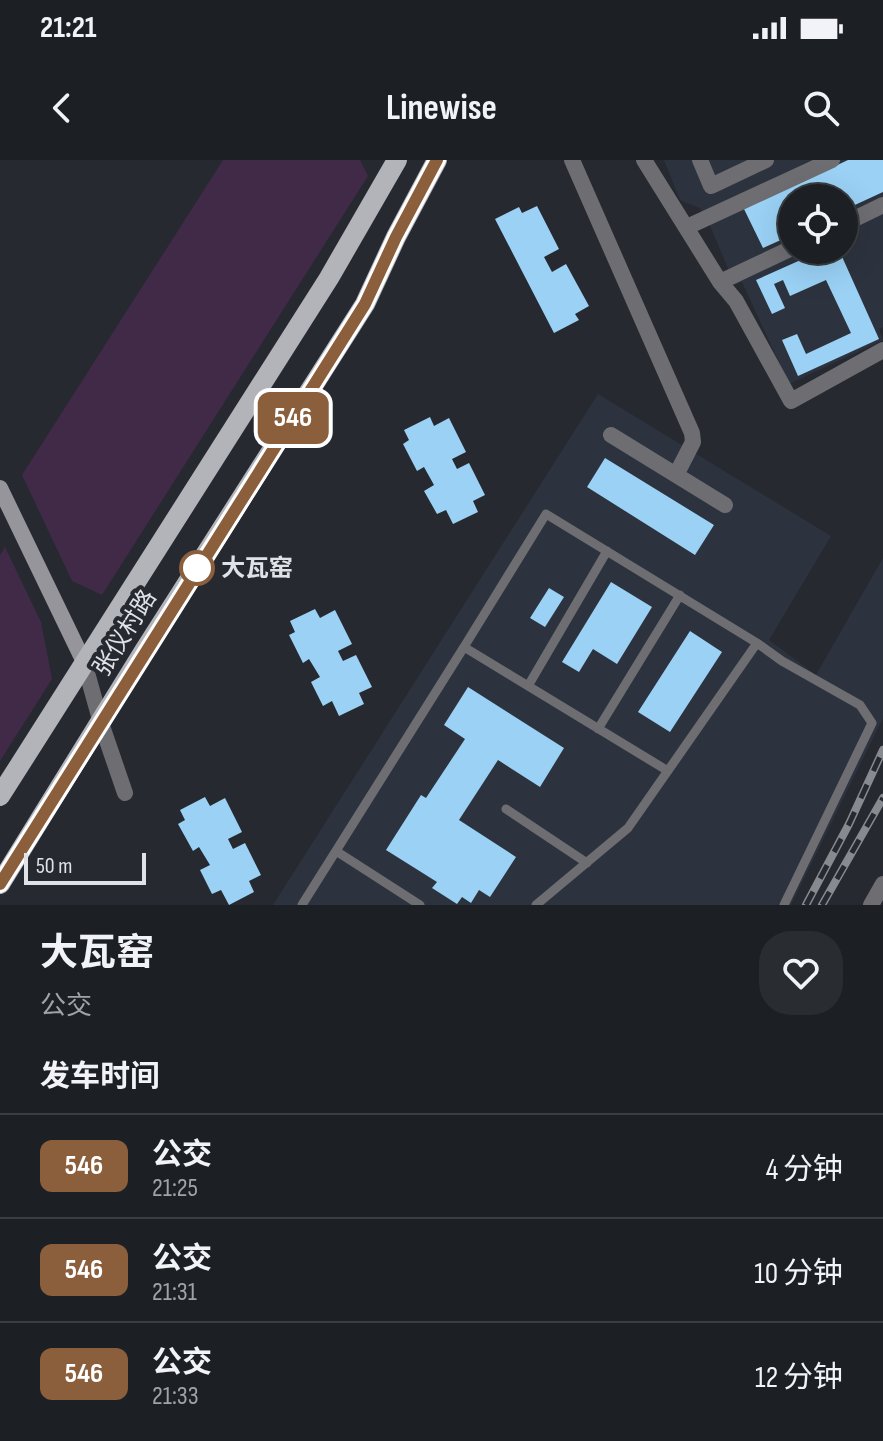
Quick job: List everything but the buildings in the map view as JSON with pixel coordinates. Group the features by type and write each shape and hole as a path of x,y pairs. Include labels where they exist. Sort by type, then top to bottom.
{"main road":[{"name":"张仪村路","path":"0,796 329,278 397,160"},
{"name":"张仪村路","path":"0,884 365,304 437,160"}],"street":[{"path":"572,160 692,433 693,442 676,475"},
{"path":"644,160 720,282 736,301 791,401 883,350"},
{"path":"700,160 711,186 766,160"},
{"path":"687,227 832,160"},
{"path":"858,217 883,205"},
{"path":"720,282 778,255"},
{"path":"611,435 725,505"},
{"path":"0,488 84,662 125,793"},
{"path":"871,905 883,884"}],"lane":[{"path":"302,905 546,514 782,661 860,705 872,723 784,905"},
{"path":"528,686 607,551"},
{"path":"598,729 680,595"},
{"path":"536,905 628,828 757,643"},
{"path":"464,647 668,771"},
{"path":"506,809 587,863"},
{"path":"336,851 420,905"}],"shaded area":[{"path":"223,160 360,160 368,176 102,595 72,581 22,475"},
{"path":"664,160 883,160 883,327 879,329 883,340 789,384 742,282 735,285 700,208 680,200"},
{"path":"598,394 831,536 769,640 816,675 883,558 883,718 791,905 273,905"},
{"path":"5,547 41,622 52,679 0,761 0,555"}],"railway":[{"path":"806,905 849,824 883,750"},
{"path":"822,905 883,798"}],"bus line":[{"name":"546","path":"0,884 365,304 437,160"}],"place":[{"name":"大瓦窑","path":"197,568"}]}
